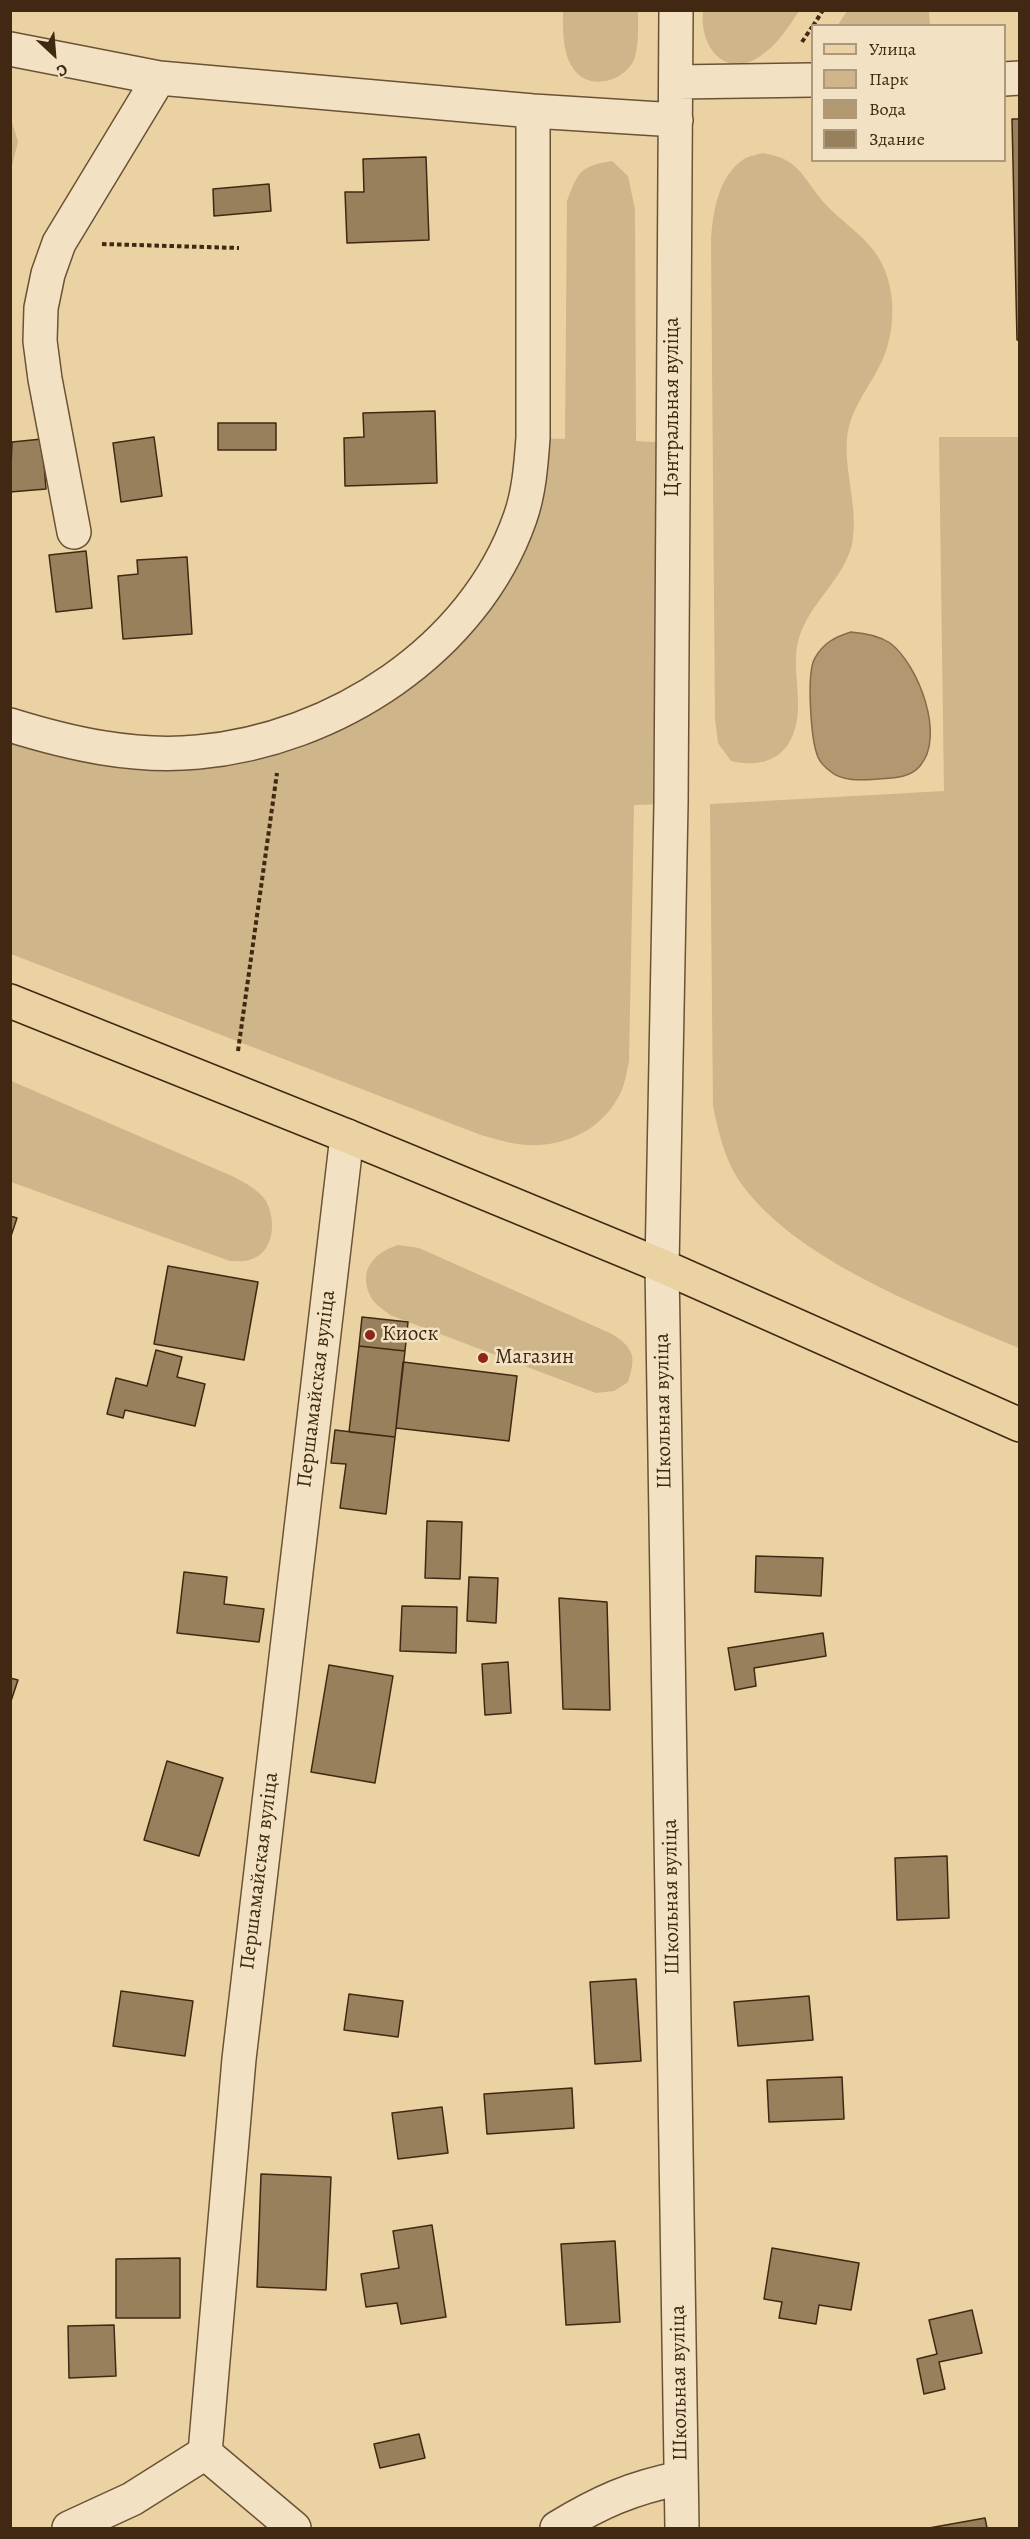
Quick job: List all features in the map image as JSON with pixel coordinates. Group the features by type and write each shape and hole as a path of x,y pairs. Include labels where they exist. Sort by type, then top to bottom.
{"main road":[{"path":"10,1001 662,1266 1020,1425"}],"street":[{"name":"Цэнтральная вуліца","path":"662,1266 671,804 676,10"},
{"path":"10,50 159,78 533,111 676,120"},
{"path":"75,532 45,379 40,341 41,308 48,274 59,243 159,78"},
{"path":"676,82 811,80"},
{"path":"10,725 50,737 101,748 152,753 198,752 240,746 283,734 364,698 399,676 430,651 460,622 483,591 504,555 521,517 530,477 533,438 533,111"},
{"name":"Першамайская вуліца","path":"205,2453 239,2059 346,1136"},
{"name":"Школьная вуліца","path":"662,1266 682,2529"},
{"path":"69,2529 132,2499 205,2453 294,2529"},
{"path":"556,2529 606,2500 642,2486 681,2478"}],"path":[{"path":"814,24 823,10"},
{"path":"59,243 239,248"},
{"path":"232,1091 283,734"}],"green space":[{"path":"703,10 799,11 782,36 759,57 746,63 734,64 724,61 709,46 703,23"},
{"path":"929,10 930,24 839,24 847,11"},
{"path":"563,11 638,11 637,46 631,65 618,76 601,82 584,78 577,73 568,60 566,52"},
{"path":"11,119 18,142 11,169"},
{"path":"762,153 775,156 793,165 826,205 869,245 878,257 890,286 892,317 891,332 882,361 856,408 849,426 847,455 854,514 852,544 842,568 811,613 799,638 796,651 798,716 795,729 785,749 778,755 764,762 748,763 731,761 718,743 715,719 711,240 718,195 728,175 744,159"},
{"path":"612,161 628,176 635,210 636,441 672,443 671,804 634,805 629,1061 626,1077 613,1106 591,1128 564,1141 533,1145 504,1141 481,1135 11,954 10,725 152,753 325,717 483,591 533,438 565,439 567,201 574,183 582,172 593,165"},
{"path":"939,437 1019,437 1019,1348 906,1300 866,1280 827,1258 792,1234 762,1208 733,1171 719,1134 713,1106 710,804 944,791"},
{"path":"11,1081 232,1176 251,1187 266,1201 272,1218 271,1236 264,1251 249,1260 230,1261 11,1182"},
{"path":"398,1245 419,1248 612,1334 625,1344 632,1354 633,1360 628,1382 614,1391 596,1393 390,1315 372,1299 366,1281 374,1259"}],"water":[{"path":"851,632 876,636 890,643 900,653 919,683 929,719 930,737 927,753 920,766 911,773 895,778 847,779 835,775 823,765 818,757 810,707 812,666 818,653 826,644"}],"building":[{"path":"1012,119 1020,119 1020,340 1017,340"},
{"path":"426,157 429,240 347,243 345,192 364,192 363,159"},
{"path":"269,184 271,211 214,216 213,189"},
{"path":"435,411 437,483 345,486 344,438 364,437 363,413"},
{"path":"218,423 276,423 276,450 218,450"},
{"path":"154,437 162,496 121,502 113,443"},
{"path":"42,439 46,489 10,492 12,442"},
{"path":"86,551 92,608 56,612 49,555"},
{"path":"187,557 192,634 123,639 118,576 138,574 137,560"},
{"path":"10,1216 17,1218 10,1239"},
{"path":"168,1266 258,1282 244,1360 154,1344"},
{"path":"362,1317 408,1322 405,1351 359,1346"},
{"path":"359,1346 405,1351 395,1437 349,1432"},
{"path":"156,1350 182,1357 177,1377 205,1384 195,1426 125,1410 123,1418 107,1414 116,1378 147,1386"},
{"path":"403,1362 517,1376 509,1441 396,1428"},
{"path":"335,1430 395,1437 386,1514 340,1508 346,1464 331,1463"},
{"path":"427,1521 462,1522 460,1579 425,1578"},
{"path":"756,1556 823,1558 821,1596 755,1592"},
{"path":"184,1572 227,1577 224,1604 264,1609 259,1642 177,1633"},
{"path":"469,1577 498,1578 496,1623 467,1621"},
{"path":"559,1598 607,1602 610,1710 563,1709"},
{"path":"402,1606 457,1607 456,1653 400,1651"},
{"path":"823,1633 826,1656 754,1668 756,1686 735,1690 728,1648"},
{"path":"508,1662 511,1713 485,1715 482,1664"},
{"path":"329,1665 393,1676 375,1783 311,1772"},
{"path":"10,1678 18,1680 10,1704"},
{"path":"167,1761 223,1778 199,1856 144,1840"},
{"path":"947,1856 949,1918 897,1920 895,1858"},
{"path":"636,1979 641,2061 595,2064 590,1982"},
{"path":"121,1991 193,2001 185,2056 113,2046"},
{"path":"349,1994 403,2001 398,2037 344,2030"},
{"path":"809,1996 813,2040 738,2046 734,2002"},
{"path":"842,2077 844,2119 769,2122 767,2080"},
{"path":"572,2088 574,2128 487,2134 484,2094"},
{"path":"442,2107 448,2153 398,2159 392,2113"},
{"path":"261,2174 331,2177 326,2290 257,2287"},
{"path":"432,2225 446,2317 401,2324 397,2303 366,2307 361,2274 399,2268 393,2231"},
{"path":"615,2241 620,2322 566,2325 561,2244"},
{"path":"772,2248 859,2263 851,2310 819,2305 816,2324 779,2318 782,2302 764,2299"},
{"path":"180,2258 180,2318 116,2318 116,2259"},
{"path":"972,2310 982,2353 939,2362 945,2389 924,2394 917,2359 937,2354 929,2320"},
{"path":"114,2325 116,2376 69,2378 68,2326"},
{"path":"419,2434 425,2458 380,2468 374,2444"},
{"path":"985,2518 987,2528 929,2528"}],"place":[{"name":"Киоск","path":"370,1335"},
{"name":"Магазин","path":"483,1358"}]}
